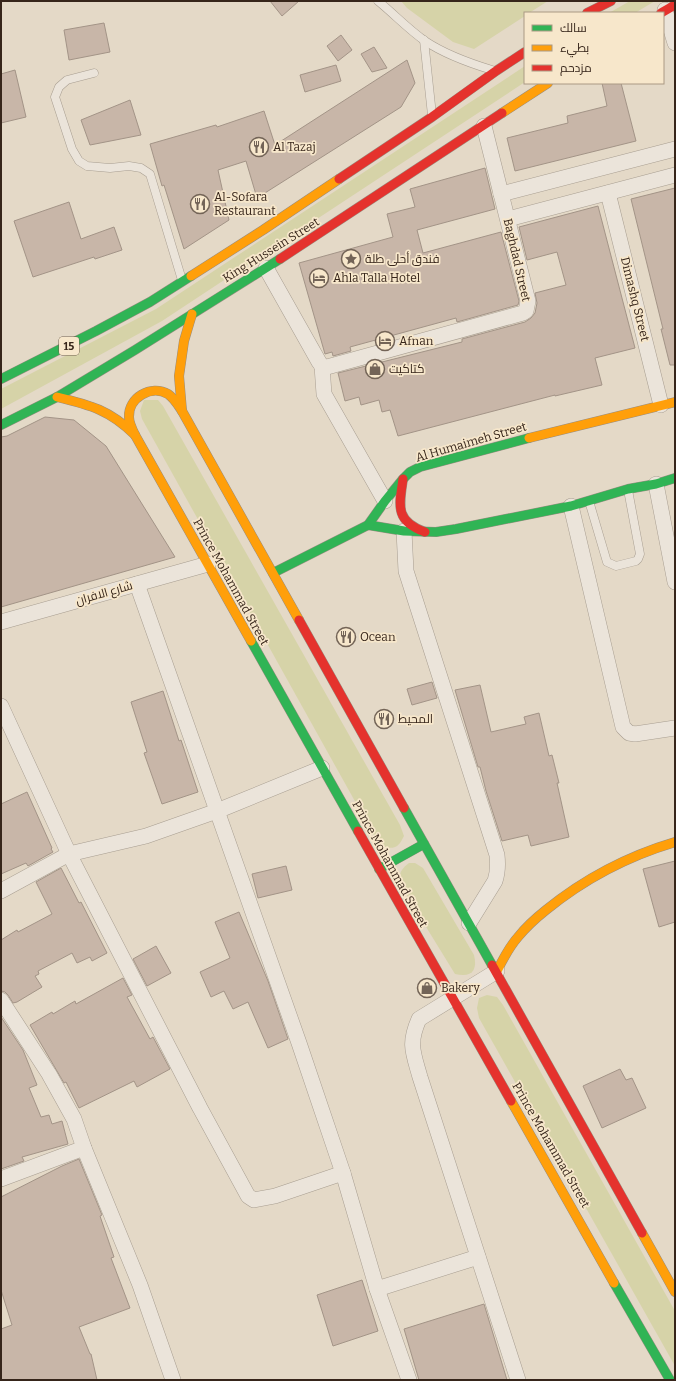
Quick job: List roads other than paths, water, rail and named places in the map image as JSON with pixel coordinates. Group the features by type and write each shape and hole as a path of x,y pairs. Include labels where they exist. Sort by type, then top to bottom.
{"main road":[{"path":"589,12 611,1"},
{"name":"King Hussein Street","path":"1,379 135,310 183,281 263,230 432,117 524,53"},
{"name":"King Hussein Street","path":"1,425 57,397 266,268 547,84"},
{"path":"182,411 180,370 184,341 192,314"},
{"path":"135,435 131,426 129,415 132,405 138,396 148,391 158,391 168,394 182,411 424,844 497,971 675,1292"},
{"name":"Prince Mohammad Street","path":"57,397 86,403 103,411 119,420 135,435 379,869 670,1380"},
{"name":"Al Humaimeh Street","path":"368,524 403,479 410,472 420,466 668,403"},
{"path":"273,573 368,524 404,531 425,532 456,529 571,506 628,488 656,484 675,478"},
{"path":"403,479 401,511 404,520 415,530 425,532"},
{"path":"497,971 520,934 543,912 590,880 629,859 666,844 675,842"},
{"path":"379,869 424,844"}],"street":[{"path":"667,9 675,43"},
{"name":"Baghdad Street","path":"322,366 332,366 526,311 528,301 484,126"},
{"path":"501,194 675,149"},
{"path":"508,219 675,175"},
{"name":"Dimashq Street","path":"608,193 668,403"},
{"path":"266,268 322,366 324,394 385,501"},
{"path":"656,484 675,582"},
{"path":"571,506 623,727 629,733 635,734 675,728"},
{"path":"404,531 406,571 497,854 498,865 495,881 469,923"},
{"name":"شارع الافران","path":"1,622 208,564"},
{"path":"136,584 299,1043 343,1173 377,1288 409,1380"},
{"path":"1,706 69,854 200,1108 248,1196 254,1200 275,1196 343,1173"},
{"path":"1,891 69,854 146,836 217,811 322,768"},
{"path":"497,971 419,1019 413,1033 412,1046 420,1077 518,1380"},
{"path":"1,1000 49,1074 74,1119 84,1148 140,1285 173,1380"},
{"path":"1,1179 84,1148"},
{"path":"377,1288 478,1257"}],"lane":[{"path":"378,1 424,40 468,63 496,71"},
{"path":"424,40 432,117"},
{"path":"94,73 67,80 59,87 55,97 72,149 79,161 87,166 110,168 129,166 141,168 150,174 183,281"},
{"path":"589,500 607,562 616,566 636,561 640,554 628,488"}],"place":[{"name":"Al Tazaj","path":"259,147"},
{"name":"Al-Sofara Restaurant","path":"200,204"},
{"name":"فندق أحلى طلة","path":"351,259"},
{"name":"Ahla Talla Hotel","path":"319,278"},
{"name":"Afnan","path":"385,341"},
{"name":"كتاكيت","path":"375,369"},
{"name":"Ocean","path":"346,637"},
{"name":"المحيط","path":"384,719"},
{"name":"Bakery","path":"427,988"}]}
